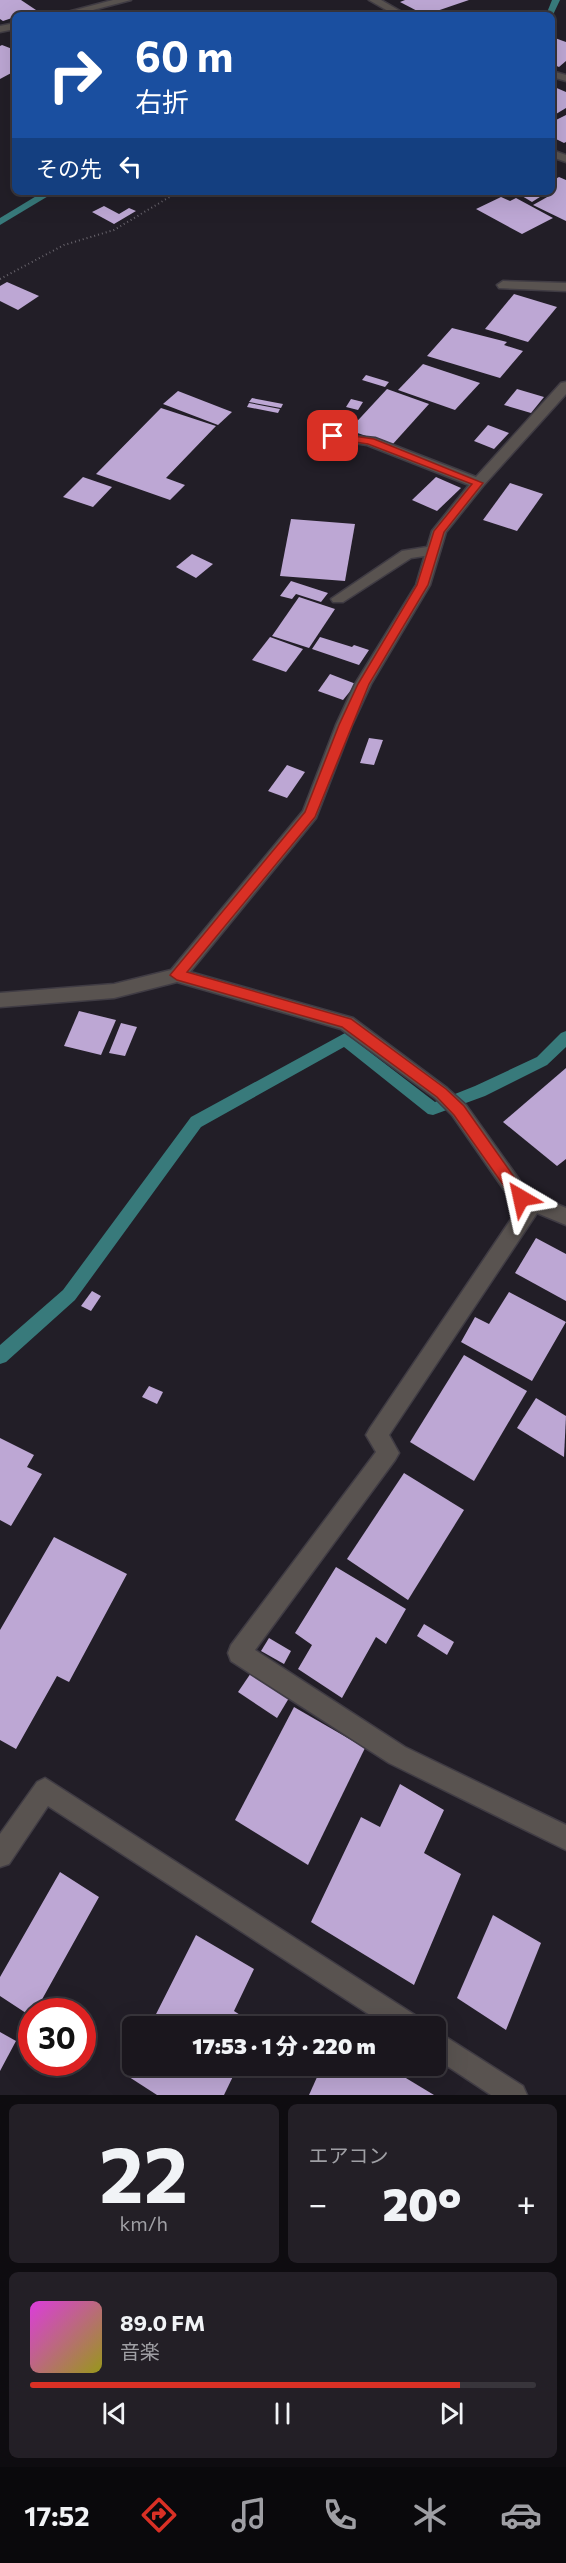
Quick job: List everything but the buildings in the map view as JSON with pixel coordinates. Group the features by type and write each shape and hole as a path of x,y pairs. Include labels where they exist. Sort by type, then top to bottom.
{"street":[{"path":"75,12 126,0"},
{"path":"374,0 396,12"},
{"path":"502,285 566,287"},
{"path":"177,975 310,814 359,694 423,585 439,531 478,483 566,386"},
{"path":"333,436 370,441 478,483"},
{"path":"338,599 407,554 433,551"},
{"path":"0,1000 114,991 177,975 347,1023 441,1093 459,1110 521,1198 566,1217"},
{"path":"533,1203 377,1435 388,1453 239,1653 397,1755 566,1838"},
{"path":"0,1855 45,1790 394,2016"},
{"path":"446,2050 514,2095"}],"path":[{"path":"0,279 23,264 64,245 114,230 173,195"}],"waterway":[{"path":"551,12 556,0"},
{"path":"0,222 45,195"},
{"path":"0,1356 69,1295 196,1122 345,1039 433,1109 480,1091 542,1061 566,1037"}],"route":[{"path":"333,436 370,441 478,483 439,531 423,585 363,684 310,814 177,975 347,1023 441,1093 459,1110 521,1198"}]}
